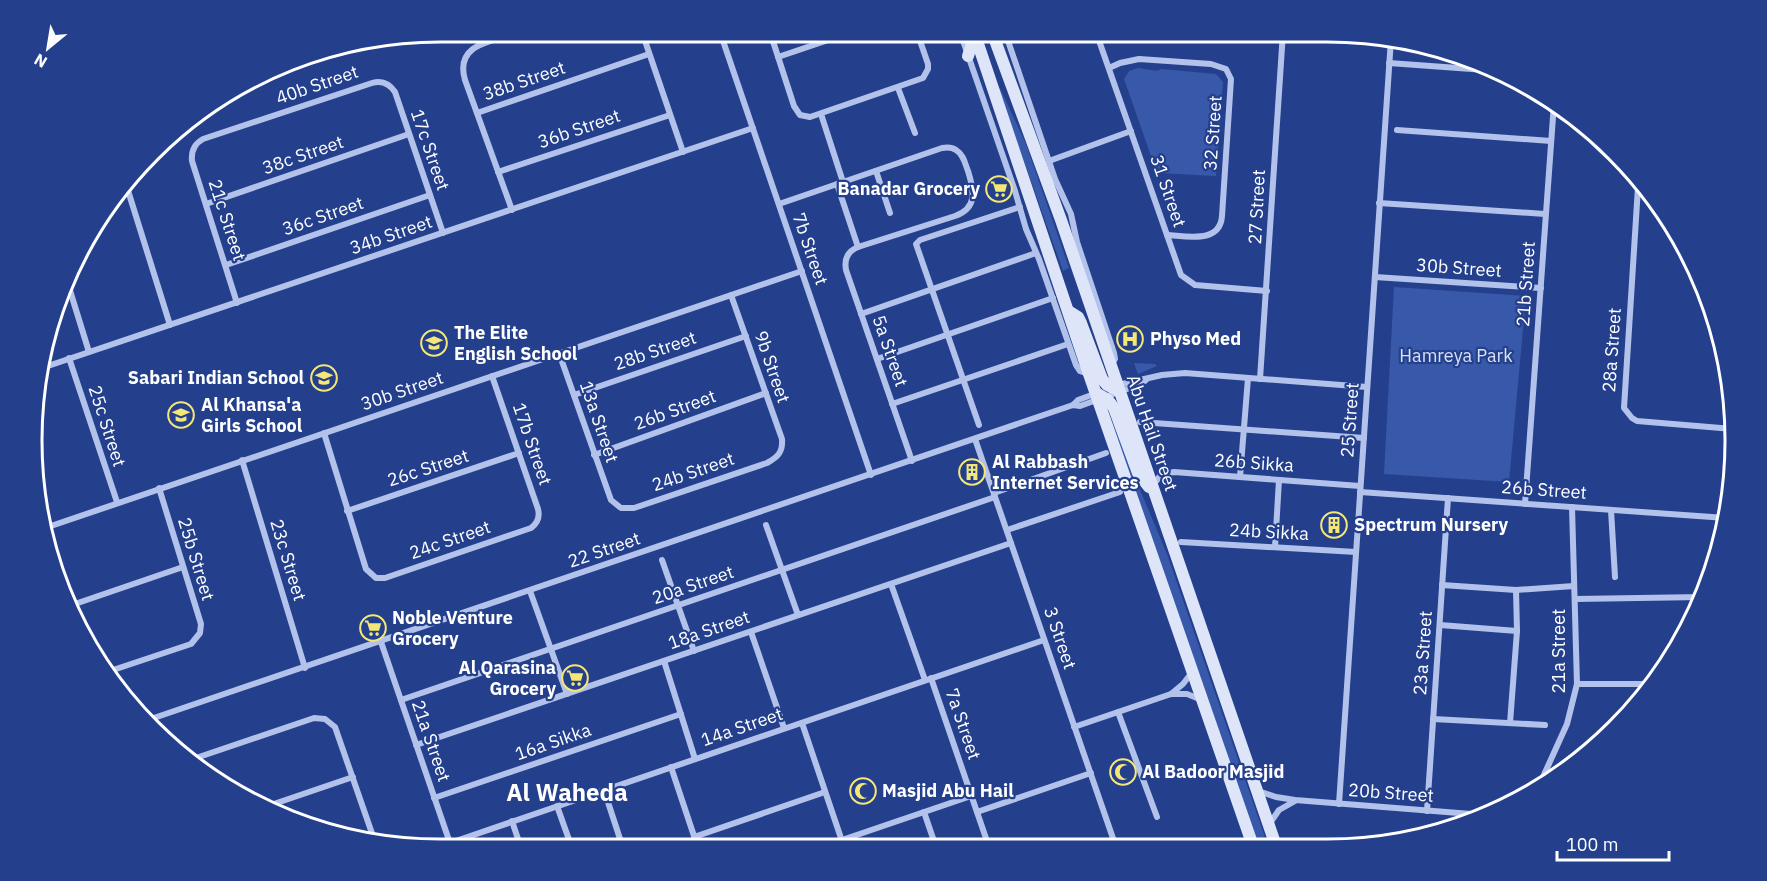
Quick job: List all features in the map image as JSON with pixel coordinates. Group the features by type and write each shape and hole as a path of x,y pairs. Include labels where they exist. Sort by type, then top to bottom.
{"main road":[{"path":"968,56 972,42"},
{"name":"Abu Hail Street","path":"977,42 1089,374 1109,390 1202,700 1251,839"},
{"name":"Abu Hail Street","path":"996,42 1024,106 1110,367 1109,390 1114,408 1138,473 1152,488 1274,839"},
{"path":"1068,311 1078,317 1100,374 1109,390"}],"street":[{"path":"491,42 473,48 465,57 462,69 512,210"},
{"path":"645,42 683,152"},
{"name":"7b Street","path":"723,42 871,475"},
{"path":"773,42 794,106 800,115 810,117 923,78 928,69 920,42"},
{"path":"778,57 822,42"},
{"path":"963,42 1077,369 1089,374"},
{"path":"1008,42 1024,106 1071,214 1077,242 1114,353 1114,362 1110,367"},
{"name":"31 Street","path":"1100,42 1179,270 1190,283 1200,286 1267,291"},
{"name":"27 Street","path":"1260,379 1284,42"},
{"name":"25 Street","path":"1339,804 1390,47"},
{"name":"38b Street","path":"477,113 649,54"},
{"name":"32 Street","path":"1109,68 1139,59 1211,64 1226,69 1231,79 1220,227 1207,236 1167,235"},
{"path":"1389,63 1468,68"},
{"name":"17c Street","path":"383,82 395,92 443,233"},
{"name":"40b Street","path":"195,145 203,139 372,83 383,82"},
{"path":"898,88 915,134"},
{"name":"21b Street","path":"1525,504 1553,113"},
{"path":"779,204 840,183 876,171 942,148 956,150 962,156 974,188 970,206 961,214 858,247 840,183 821,114"},
{"name":"36b Street","path":"498,172 670,115"},
{"name":"34b Street","path":"50,365 753,128"},
{"path":"1397,130 1551,141"},
{"path":"1049,161 1131,131"},
{"name":"38c Street","path":"206,204 409,134"},
{"name":"21c Street","path":"195,145 192,161 237,303"},
{"path":"876,171 890,213"},
{"name":"28a Street","path":"1638,192 1624,408 1632,418 1638,421 1725,428"},
{"path":"129,193 170,325"},
{"name":"36c Street","path":"226,265 430,195"},
{"path":"1379,203 1545,214"},
{"path":"979,425 916,247 918,241 1020,207"},
{"name":"5a Street","path":"858,247 850,252 845,265 912,461"},
{"path":"861,314 1036,253"},
{"name":"30b Street","path":"52,526 802,271"},
{"name":"30b Street","path":"1374,277 1541,288"},
{"path":"70,292 89,352"},
{"name":"9b Street","path":"731,295 782,439 782,450"},
{"path":"877,359 1053,298"},
{"name":"28b Street","path":"574,395 746,336"},
{"path":"892,404 1068,344"},
{"name":"13a Street","path":"559,353 611,500"},
{"name":"25c Street","path":"69,358 117,502"},
{"path":"1109,390 1178,374 1367,387"},
{"name":"17b Street","path":"492,376 538,508 537,523"},
{"path":"1240,477 1248,378"},
{"name":"22 Street","path":"155,718 912,461 1109,390"},
{"name":"26b Street","path":"594,455 766,393"},
{"path":"1140,422 1364,438"},
{"path":"324,433 347,511"},
{"name":"3 Street","path":"975,439 1113,839"},
{"name":"24b Street","path":"611,500 621,508 634,508 767,463 782,450"},
{"name":"26c Street","path":"347,511 519,453"},
{"name":"20a Street","path":"401,700 782,570 1106,453"},
{"name":"23c Street","path":"242,460 305,668"},
{"name":"26b Sikka","path":"1152,488 1156,480 1167,473 1279,480 1360,489"},
{"path":"1275,547 1279,480"},
{"name":"25b Street","path":"114,670 191,644 198,638 201,624 159,488"},
{"name":"26b Street","path":"1360,489 1448,498 1717,517"},
{"path":"1007,530 1120,492"},
{"name":"23a Street","path":"1427,811 1448,498"},
{"name":"21a Street","path":"1545,773 1567,724 1577,684 1572,507"},
{"path":"1611,510 1615,578"},
{"name":"24c Street","path":"347,511 366,569 372,576 385,578 531,528 537,523"},
{"path":"766,525 798,615"},
{"name":"24b Sikka","path":"1181,542 1356,552"},
{"name":"18a Street","path":"416,745 1011,543"},
{"path":"662,560 694,651"},
{"path":"77,603 183,567"},
{"name":"7a Street","path":"891,584 986,839"},
{"path":"1443,585 1516,590 1574,586"},
{"path":"1510,723 1518,631 1516,590"},
{"path":"530,591 567,694"},
{"path":"1575,599 1693,597"},
{"path":"1440,625 1518,631"},
{"path":"750,632 784,728"},
{"name":"14a Street","path":"468,839 512,821 1044,640"},
{"name":"21a Street","path":"381,642 449,839"},
{"path":"664,661 695,759"},
{"path":"1171,694 1183,684 1193,670"},
{"path":"1577,684 1642,684"},
{"path":"1074,727 1171,694 1187,694 1202,700"},
{"path":"1119,712 1156,817"},
{"name":"16a Sikka","path":"435,798 681,714"},
{"path":"198,757 314,718 325,718 335,728 372,833"},
{"path":"1434,719 1545,725"},
{"path":"802,723 842,839"},
{"path":"671,767 694,837 825,792"},
{"path":"977,812 1091,773"},
{"path":"276,803 353,777"},
{"path":"604,790 620,839"},
{"name":"20b Street","path":"1257,790 1276,797 1295,800 1466,814"},
{"path":"845,839 971,795"},
{"path":"1269,826 1279,810 1295,800"},
{"path":"557,806 569,839"},
{"path":"924,812 933,839"},
{"path":"512,821 518,839"}],"green space":[{"path":"1138,68 1216,74 1223,82 1216,176 1157,173 1124,79 1129,71"},
{"path":"997,85 1026,144 1069,268 1063,271"},
{"name":"Hamreya Park","path":"1394,287 1526,296 1509,482 1384,474"},
{"path":"1134,363 1155,364 1157,366 1138,374"},
{"path":"1115,421 1138,485 1167,554 1266,839 1257,839 1112,422"}],"place":[{"name":"Banadar Grocery","path":"999,189"},
{"name":"Physo Med","path":"1130,339"},
{"name":"The Elite English School","path":"434,343"},
{"name":"Sabari Indian School","path":"324,378"},
{"name":"Al Khansa'a Girls School","path":"181,415"},
{"name":"Al Rabbash Internet Services","path":"972,472"},
{"name":"Spectrum Nursery","path":"1334,525"},
{"name":"Noble Venture Grocery","path":"373,628"},
{"name":"Al Qarasina Grocery","path":"575,678"},
{"name":"Al Badoor Masjid","path":"1123,772"},
{"name":"Masjid Abu Hail","path":"863,791"}],"district":[{"name":"Al Waheda","path":"567,793"}]}
